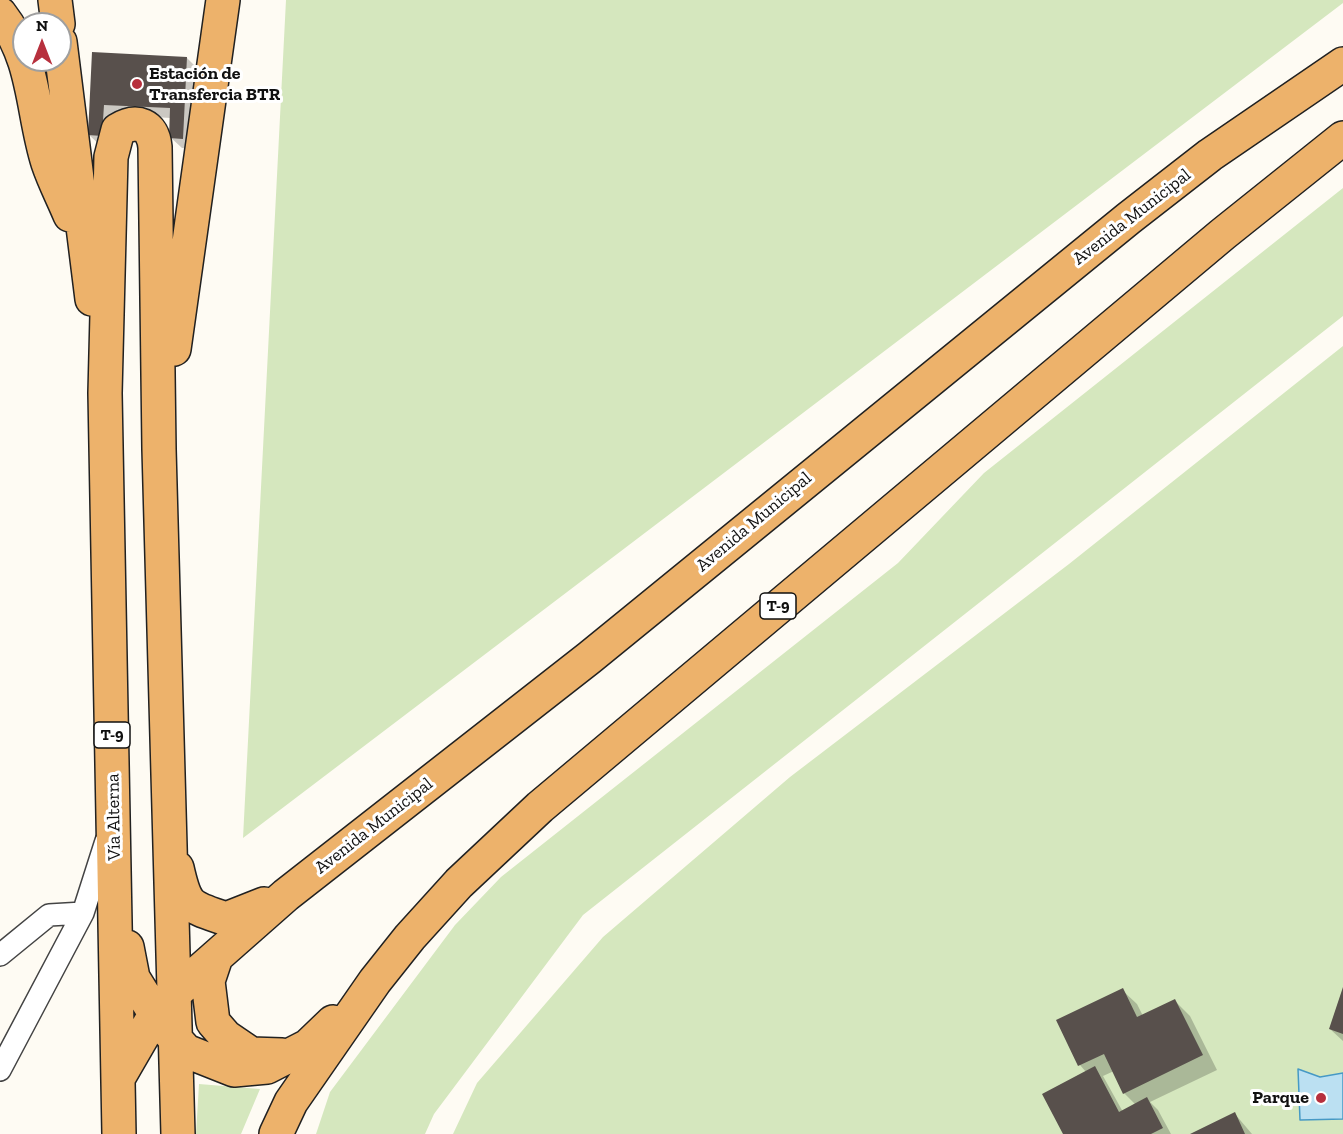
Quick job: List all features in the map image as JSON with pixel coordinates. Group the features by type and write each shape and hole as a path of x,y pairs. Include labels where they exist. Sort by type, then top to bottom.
{"highway":[{"path":"159,448 223,0"},
{"path":"0,14 9,26 33,86 48,162 85,251"},
{"name":"Avenida Municipal","path":"168,1015 216,957 286,895 589,658 1129,218 1210,155 1343,64"},
{"path":"64,72 105,393"},
{"path":"105,393 111,157 118,130 124,126 139,125 149,128 154,134 155,147 159,448"},
{"name":"T-9","path":"276,1134 291,1102 375,981 410,937 459,883 540,807 1223,234 1343,138"},
{"name":"Vía Alterna","path":"105,393 119,1134"},
{"name":"T-9","path":"159,448 170,840 168,1015 178,1134"},
{"name":"T-9","path":"170,840 184,897 199,910 226,919 286,895"},
{"name":"T-9","path":"116,898 133,978 168,1015 186,1051 234,1070 267,1067 308,1046 375,981"},
{"path":"216,957 208,981 213,1022 226,1037 251,1054 289,1056"},
{"name":"T-9","path":"119,1077 168,1015"}],"street":[{"path":"0,1070 83,913 114,817"},
{"path":"0,955 49,915 83,913"}],"green space":[{"path":"286,0 1343,0 1343,3 243,838"},
{"path":"1343,188 1343,316 583,915 434,1114 425,1134 316,1134 330,1092 455,925 501,877 898,563 984,473"},
{"path":"1343,346 1343,1134 453,1134 477,1083 603,937 790,777 1069,564"},
{"path":"199,1084 260,1089 241,1134 196,1134"}],"water":[{"name":"Parque","path":"1298,1069 1320,1077 1343,1073 1343,1119 1300,1120"}],"building":[{"path":"92,52 187,57 183,139 169,138 170,108 104,105 102,136 88,135"},
{"path":"1343,987 1343,1034 1329,1029"},
{"path":"1123,988 1137,1017 1175,999 1203,1055 1123,1094 1104,1054 1078,1066 1056,1020"},
{"path":"1095,1066 1119,1112 1147,1097 1163,1128 1151,1134 1063,1134 1042,1094"},
{"path":"1235,1112 1245,1134 1190,1134"}],"place":[{"name":"Estación de Transfercia BTR","path":"137,84"},
{"name":"Parque","path":"1321,1098"}]}
